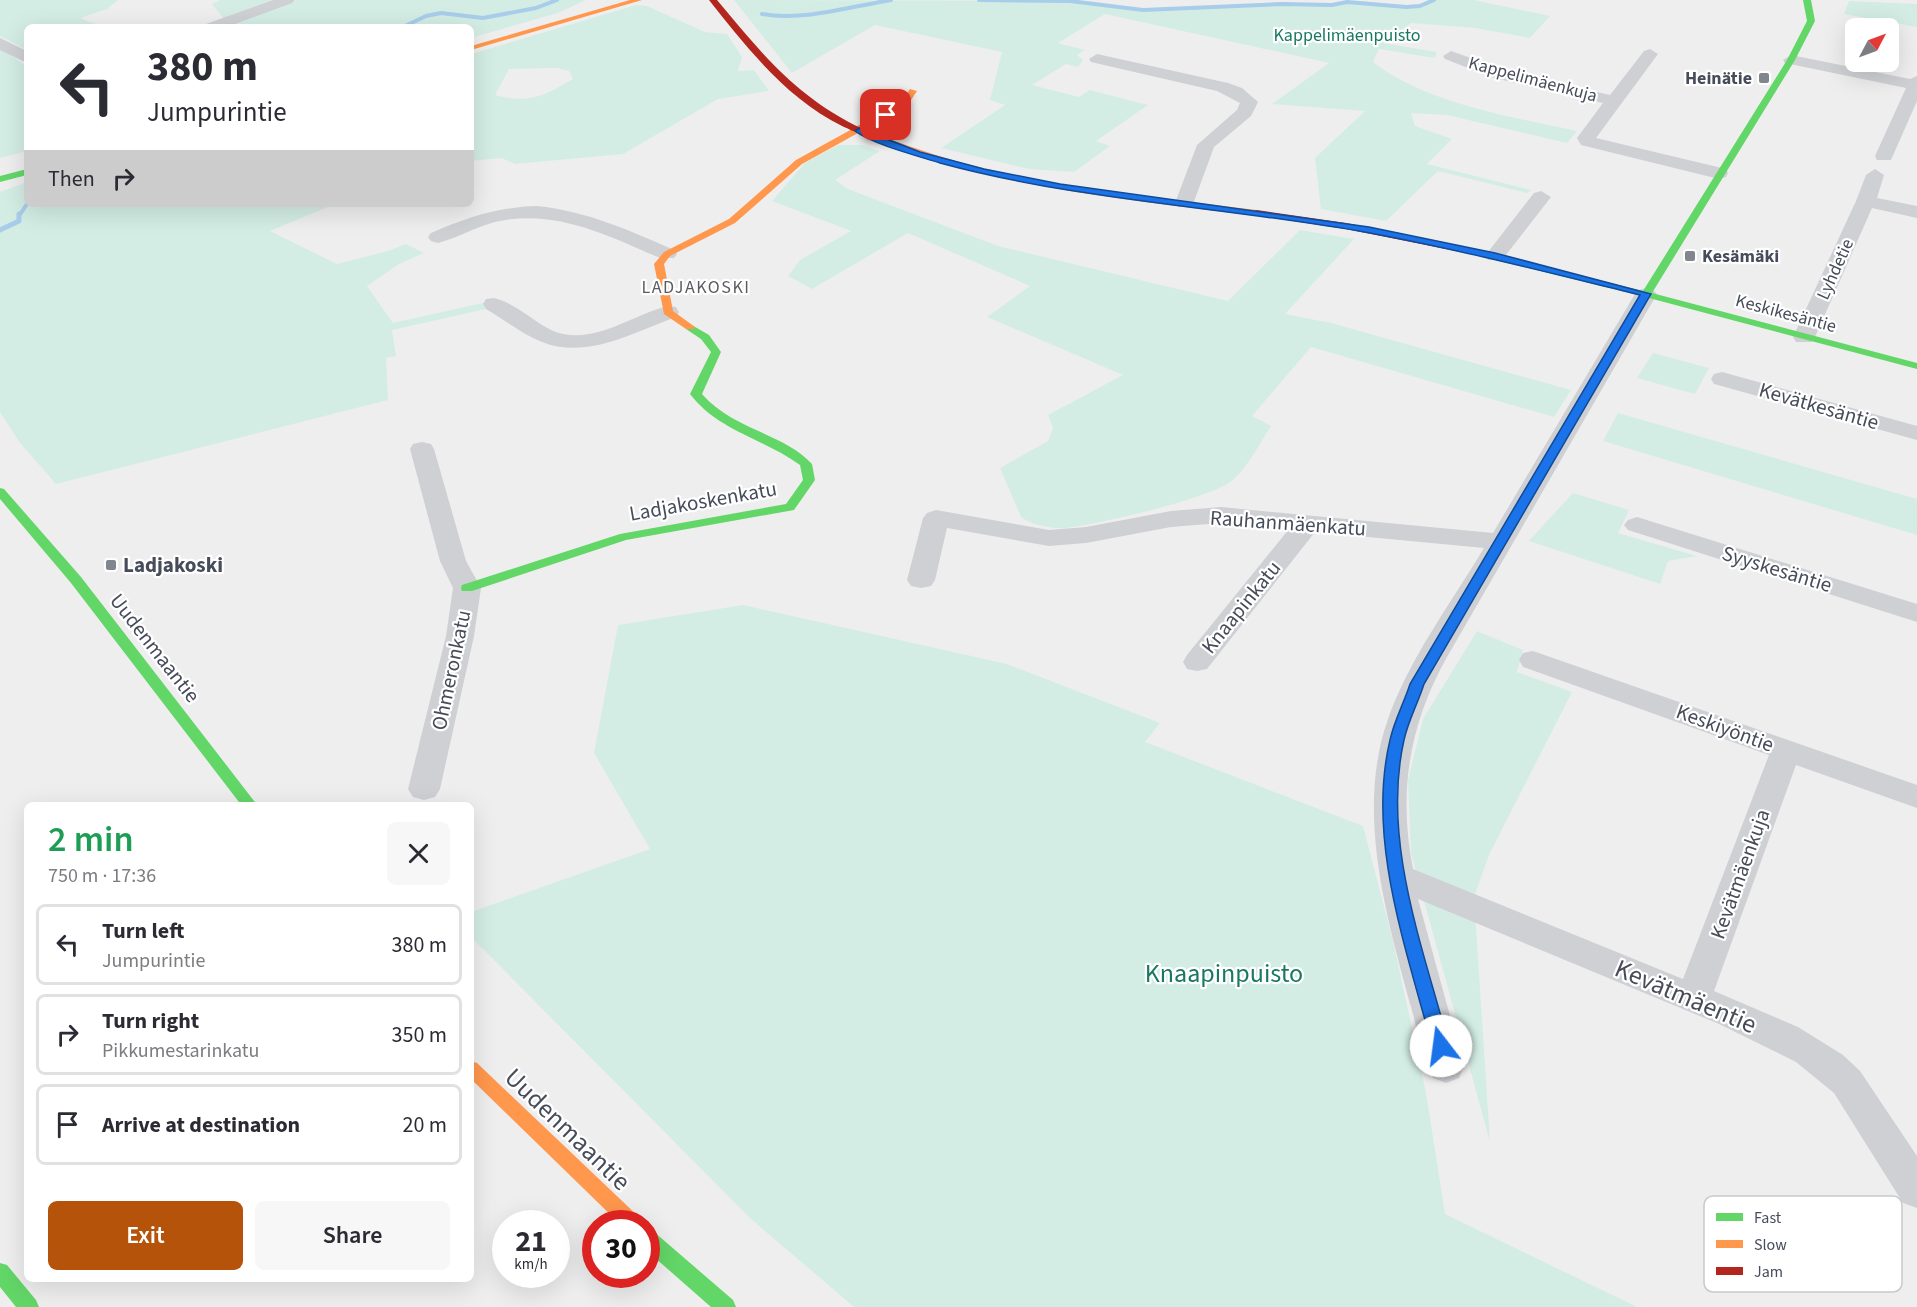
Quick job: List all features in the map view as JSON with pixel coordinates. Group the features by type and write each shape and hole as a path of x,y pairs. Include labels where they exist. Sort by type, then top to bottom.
{"street":[{"path":"220,24 287,0"},
{"path":"474,47 638,0"},
{"name":"Keskikesäntie","path":"713,0 784,87 808,105 864,128 917,154 983,172 1060,187 1346,226 1495,256 1917,366"},
{"path":"1446,1067 1396,876 1391,833 1393,765 1397,739 1417,684 1719,172 1791,60 1810,21 1807,0"},
{"path":"0,43 24,56"},
{"path":"1650,54 1586,138 1587,141 1719,172"},
{"name":"Kappelimäenkuja","path":"1451,56 1500,74 1615,100"},
{"path":"1097,59 1222,87 1236,92 1249,102 1245,112 1206,145 1185,203"},
{"path":"1791,60 1916,83 1901,140 1884,156"},
{"path":"494,304 548,337 575,343 590,340 668,312 658,270 661,259 732,221 799,162 904,104 912,91"},
{"path":"0,170 24,164"},
{"path":"0,179 24,173"},
{"name":"Lyhdetie","path":"1804,337 1866,201 1875,175"},
{"path":"1495,256 1541,197"},
{"path":"1866,201 1917,212"},
{"path":"438,237 504,214 551,211 591,220 667,254"},
{"name":"Ladjakoskenkatu","path":"467,588 624,537 790,507 801,493 810,477 802,460 715,414 699,402 696,394 716,352 705,337 668,312"},
{"name":"Kevätkesäntie","path":"1722,379 1917,433"},
{"name":"Ohmeronkatu","path":"422,449 453,561 467,588 460,636 424,789"},
{"name":"Uudenmaantie","path":"0,492 76,580 248,802"},
{"name":"Rauhanmäenkatu","path":"921,580 936,518 1049,538 1198,516 1230,516 1500,542"},
{"name":"Knaapinkatu","path":"1197,662 1308,524"},
{"name":"Syyskesäntie","path":"1637,525 1917,613"},
{"name":"Keskiyöntie","path":"1533,660 1917,797"},
{"name":"Kevätmäenkuja","path":"1694,998 1786,750"},
{"name":"Kevätmäentie","path":"1396,876 1694,998 1796,1043 1833,1066 1860,1100 1917,1190"},
{"name":"Uudenmaantie","path":"474,1071 618,1210"},
{"path":"660,1249 726,1307"},
{"path":"0,1272 29,1307"}],"green space":[{"path":"0,0 118,0 107,9 80,18 95,24 24,24 24,48 0,36"},
{"path":"221,0 273,0 223,18 212,4"},
{"path":"297,0 586,0 558,13 474,37 474,24 231,24"},
{"name":"Kappelimäenpuisto","path":"734,0 1066,1 1149,9 1254,6 1283,2 1320,5 1361,1 1413,6 1431,0 1474,0 1550,16 1530,38 1475,28 1411,23 1383,43 1437,52 1435,58 1379,49 1373,62 1394,76 1443,98 1498,114 1577,131 1567,143 1447,115 1411,113 1415,126 1452,139 1427,164 1531,190 1527,193 1438,171 1386,221 1321,209 1315,158 1365,111 1272,104 1329,63 1105,14 1058,43 1085,50 1077,55 1083,60 1078,67 1066,64 1032,85 1079,97 1090,90 1148,105 1096,141 1110,146 1074,172 1029,169 941,148 1005,105 990,100 1002,52 875,25 792,73"},
{"path":"1849,1 1917,4 1917,27 1899,24 1899,18 1866,18 1844,14"},
{"path":"636,5 647,6 705,32 727,34 742,57 738,71 754,70 769,91 718,99 623,154 515,164 502,158 474,161 474,53","holes":["557,68 569,71 573,79 536,97 517,99 495,95 509,69"]},
{"path":"0,47 24,65 24,152 0,158"},
{"path":"838,145 862,145 880,151 835,180 848,189 998,246 1228,301 1300,230 1354,239 1285,314 1331,323 1571,390 1554,417 1311,347 1252,416 1271,426 1245,467 1234,479 1223,486 1180,502 1101,522 1065,528 1036,524 1021,517 1000,468 1048,441 1053,428 1048,415 1123,375 987,317 1030,286 908,233 812,289 788,276 800,260 851,231 772,201 805,163"},
{"path":"24,183 24,207 328,207 270,231 337,264 406,244 424,253 399,264 367,286 393,323 483,303 486,309 392,330 396,356 386,358 388,400 56,484 20,443 0,412 0,192"},
{"path":"1653,353 1709,368 1695,394 1637,378"},
{"path":"1618,413 1917,499 1917,535 1603,441"},
{"path":"1573,493 1629,510 1618,533 1697,556 1668,561 1660,584 1529,541"},
{"name":"Knaapinpuisto","path":"743,605 1007,664 1160,723 1145,742 1363,826 1393,941 1426,1093 1445,1214 1637,1307 854,1307 751,1219 474,940 474,911 650,849 594,753 618,625"},
{"path":"1477,631 1523,650 1517,672 1572,692 1489,855 1474,897 1490,1142 1411,853 1408,780 1423,719"}],"waterway":[{"path":"409,24 426,16 441,13 483,18 536,8 557,0"},
{"path":"762,14 794,16 891,0"},
{"path":"979,0 1070,1 1143,10 1281,4 1332,5 1347,2 1406,7 1420,6 1434,0"},
{"path":"19,216 25,207"},
{"path":"0,230 19,221 19,216"}],"traffic: fast":[{"path":"1646,294 1791,60 1811,21 1807,0"},
{"path":"0,179 24,173"},
{"path":"1461,249 1633,291 1917,366"},
{"path":"467,588 624,537 790,507 809,480 806,464 779,446 734,425 707,406 696,394 716,352 705,337 690,327"},
{"path":"0,492 76,580 248,802"},
{"path":"660,1249 726,1307"},
{"path":"0,1272 29,1307"}],"traffic: slow":[{"path":"474,47 638,0"},
{"path":"690,327 668,312 659,264 667,254 732,221 799,162 904,104 913,91"},
{"path":"860,131 908,149 1006,176 1106,194 1257,213"},
{"path":"474,1071 618,1210"}],"traffic: jam":[{"path":"713,0 778,75 815,106 836,120 860,131"},
{"path":"1257,213 1346,226 1461,249"}],"place":[{"name":"Heinätie","path":"1764,78"},
{"name":"Kesämäki","path":"1690,256"},
{"name":"Ladjakoski","path":"111,565"}],"district":[{"name":"LADJAKOSKI","path":"696,287"}],"route":[{"path":"886,115 859,131 917,154 983,172 1060,187 1302,219 1392,234 1495,256 1646,294 1417,684 1397,739 1393,765 1391,833 1396,876 1441,1046"}]}
